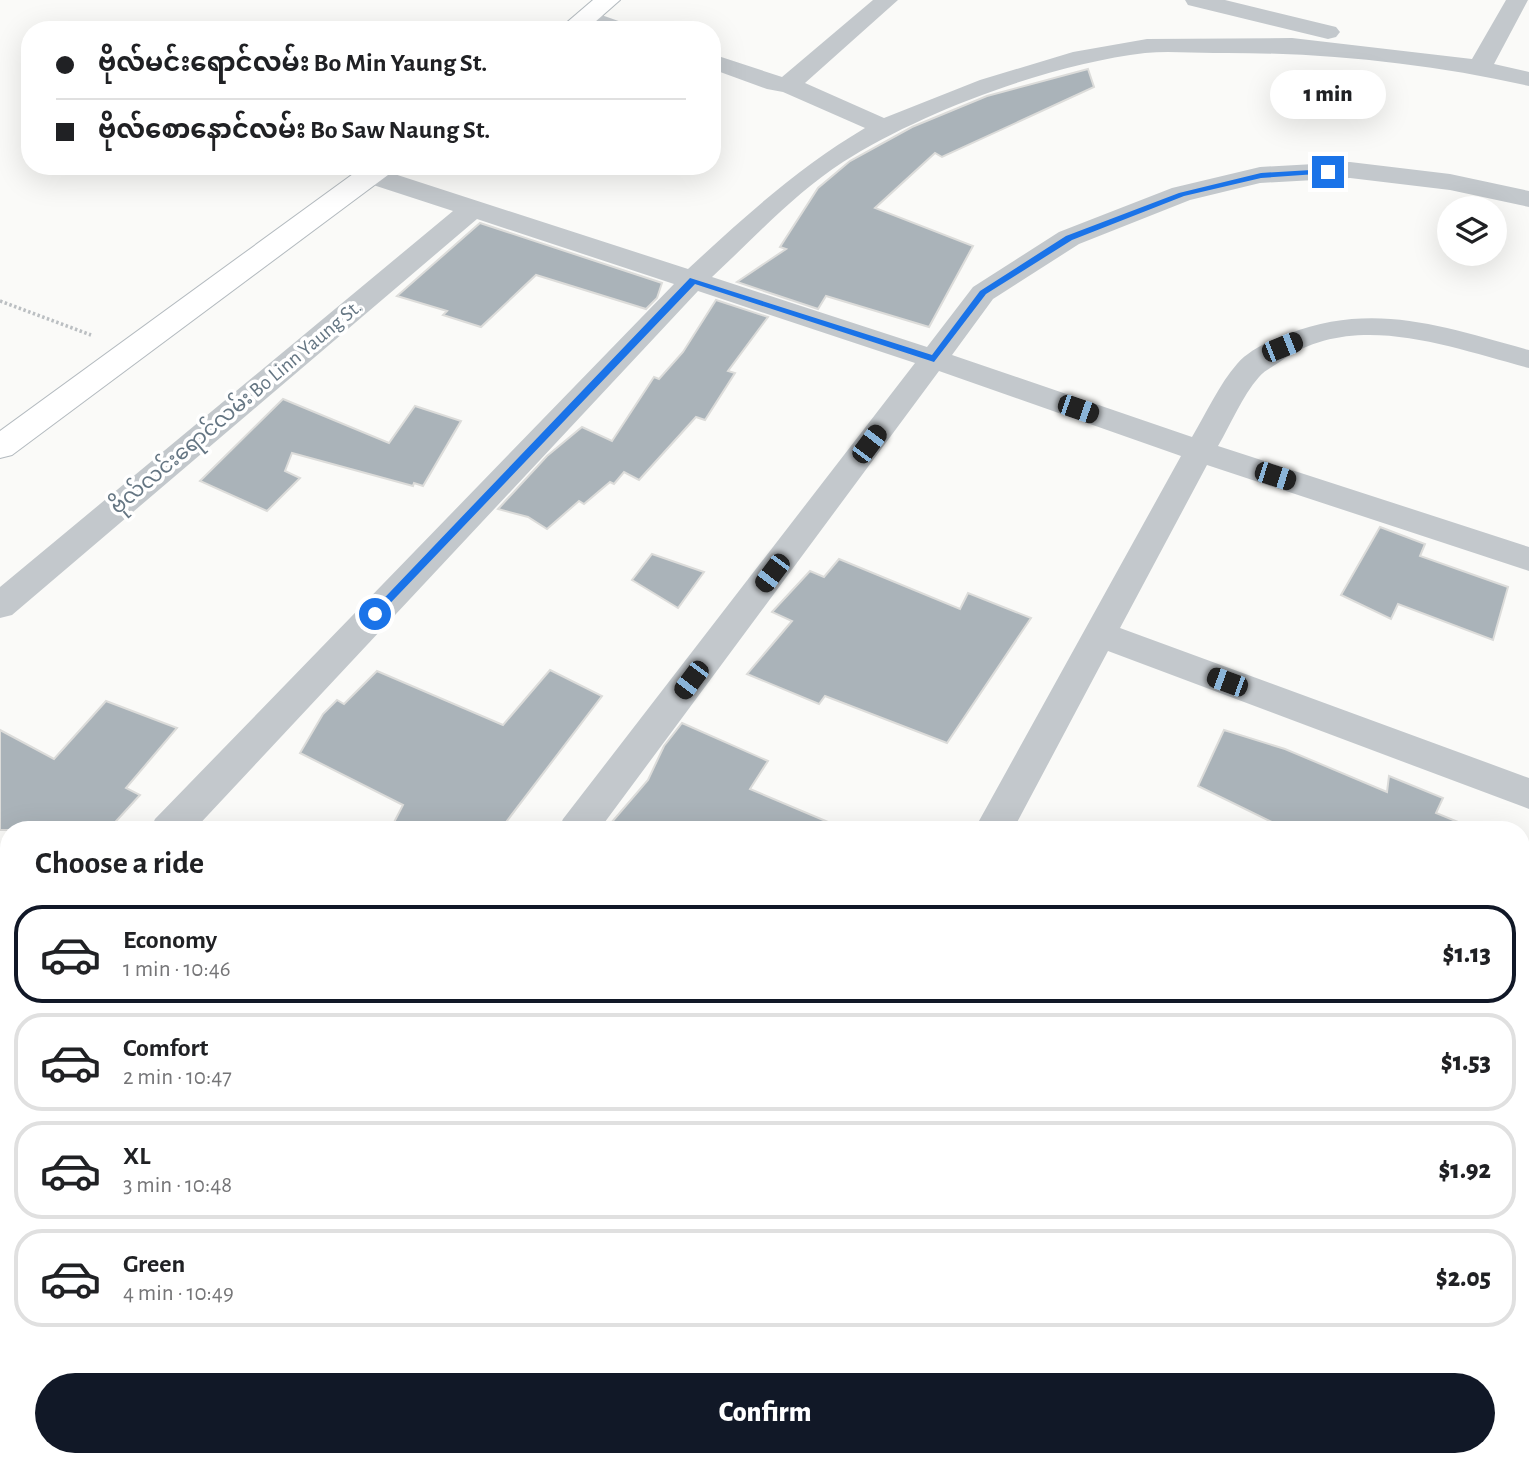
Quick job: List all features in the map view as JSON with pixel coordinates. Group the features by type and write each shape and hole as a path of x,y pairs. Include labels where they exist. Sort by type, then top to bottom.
{"street":[{"path":"583,21 608,0"},
{"path":"788,85 887,0"},
{"path":"1196,0 1529,79"},
{"path":"1479,68 1517,0"},
{"path":"178,821 693,280 773,205 832,158 884,127 989,85 1081,57 1147,46 1292,45 1479,68"},
{"path":"721,64 776,84 788,85 884,127"},
{"path":"584,821 983,293 1069,238 1181,194 1261,175 1350,170 1450,182 1529,199"},
{"path":"0,446 369,175"},
{"path":"389,175 473,208 934,359 1199,451 1529,559"},
{"name":"ဗိုလ်လင်းရောင်လမ်း Bo Linn Yaung St.","path":"0,606 473,208"},
{"path":"998,821 1199,451 1248,370 1282,347 1323,331 1374,325 1427,332 1529,359"},
{"path":"1101,635 1529,794"}],"path":[{"path":"0,301 130,350"}],"building":[{"path":"1088,69 1094,87 942,157 935,153 875,208 973,246 929,327 826,296 818,309 737,282 786,249 780,247 818,188 850,161 912,127 987,96"},
{"path":"480,223 662,283 657,298 646,309 536,275 481,327 443,315 447,311 397,296"},
{"path":"716,300 768,317 728,371 735,373 705,420 696,417 639,480 624,472 614,484 610,482 584,504 579,501 547,529 528,517 498,509 547,456 582,427 612,441 654,377 659,379 683,352"},
{"path":"283,399 389,443 415,406 461,421 423,486 414,483 413,486 292,453 285,471 300,478 267,511 200,481"},
{"path":"1380,527 1425,544 1420,556 1508,587 1493,640 1398,604 1391,619 1341,595"},
{"path":"652,554 704,572 678,608 632,580"},
{"path":"839,559 960,609 968,593 1031,618 947,743 825,696 819,704 747,674 792,621 772,612 810,571 824,577"},
{"path":"550,670 602,696 507,821 395,821 403,805 300,753 323,714 337,700 344,704 377,671 503,725"},
{"path":"106,701 177,728 126,788 140,795 116,821 0,821 0,730 54,759"},
{"path":"682,723 768,761 750,789 826,821 613,821 648,780 664,746"},
{"path":"1224,730 1285,749 1387,792 1389,776 1443,798 1436,813 1456,821 1270,821 1198,786"}],"route":[{"path":"375,614 693,280 934,359 983,293 1069,238 1181,194 1261,175 1328,172"}]}
